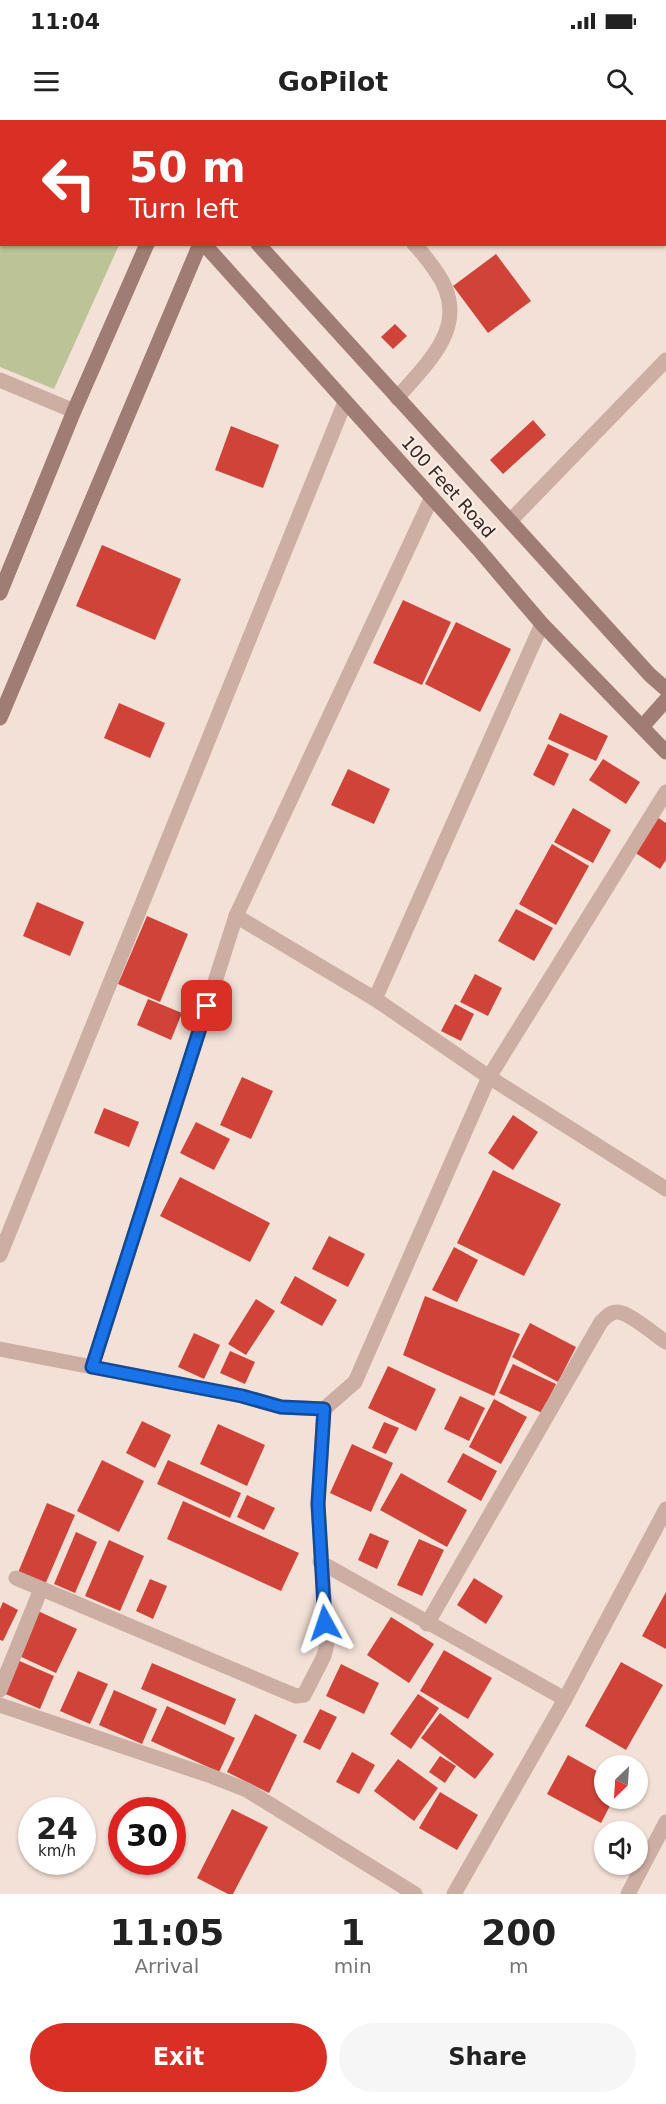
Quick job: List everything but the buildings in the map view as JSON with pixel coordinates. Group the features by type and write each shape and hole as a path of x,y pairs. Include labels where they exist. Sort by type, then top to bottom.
{"main road":[{"path":"0,593 74,411 146,246"},
{"path":"0,718 201,246"},
{"name":"100 Feet Road","path":"204,246 432,497 542,624 666,752"},
{"name":"100 Feet Road","path":"260,246 650,675 666,689"},
{"path":"642,727 666,700"}],"street":[{"path":"397,398 435,354 446,333 451,310 450,296 441,277 416,246"},
{"path":"510,521 666,360"},
{"path":"0,380 74,411"},
{"path":"0,1255 345,402"},
{"path":"92,1367 236,916 432,497"},
{"path":"375,999 542,624"},
{"path":"16,1578 299,1697 305,1693 326,1650 318,1504 324,1409 354,1382 489,1077 666,792"},
{"path":"236,916 375,999 489,1077 666,1189"},
{"path":"427,1624 601,1322 611,1314 618,1312 666,1342"},
{"path":"0,1349 242,1396 281,1407 324,1409"},
{"path":"454,1894 565,1700 666,1509"},
{"path":"320,1562 565,1700"},
{"path":"0,1690 41,1589"},
{"path":"0,1705 212,1776 247,1790 415,1894"},
{"path":"628,1894 666,1822"}],"green space":[{"path":"0,246 119,246 54,389 0,367"}],"route":[{"path":"207,1006 92,1367 242,1396 281,1407 324,1409 318,1504 325,1623"}]}
